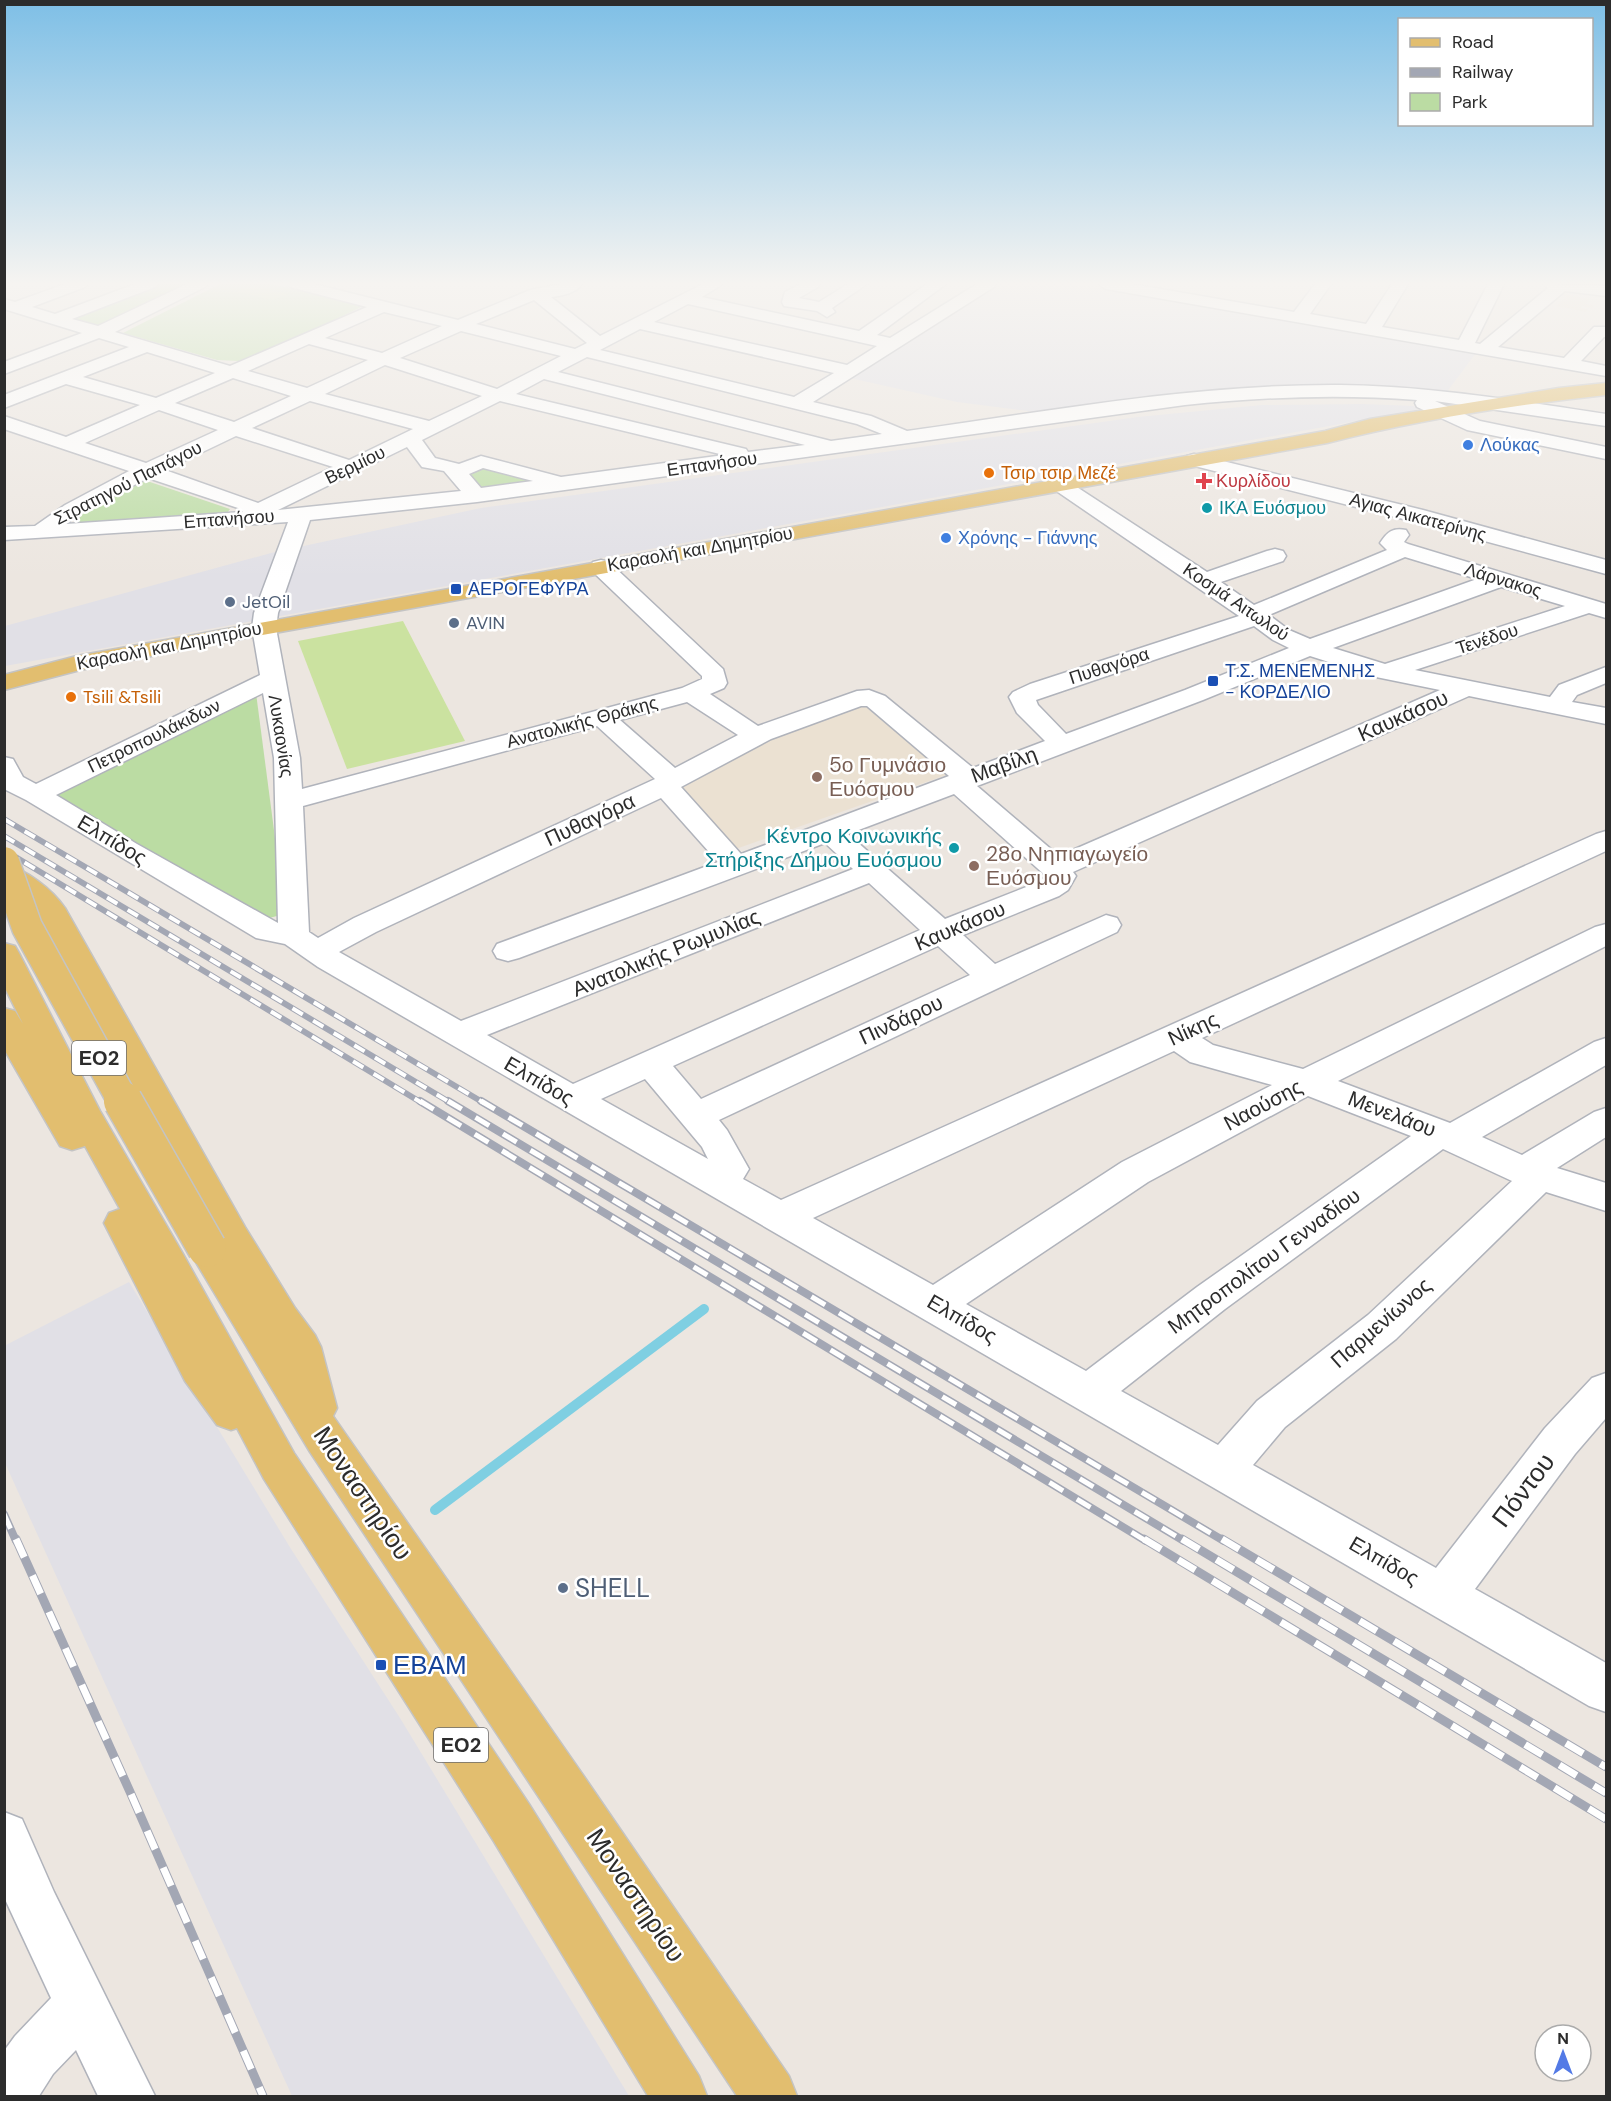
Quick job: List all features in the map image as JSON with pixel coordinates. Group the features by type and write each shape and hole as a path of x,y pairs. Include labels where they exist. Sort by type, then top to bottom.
{"main road":[{"name":"Καραολή και Δημητρίου","path":"4,683 77,663 264,628 1194,460 1327,437 1383,433 1498,404 1606,383"},
{"name":"Καραολή και Δημητρίου","path":"1452,415 1527,408 1571,401 1606,383"},
{"name":"Μοναστηρίου","path":"4,862 27,927 207,1248 325,1439 579,1811 768,2097"},
{"path":"4,873 43,899 50,908 232,1237 281,1319 301,1347 325,1439"},
{"name":"ΕΟ2","path":"4,953 84,1114 170,1265 279,1466 511,1822 679,2097"},
{"path":"4,1019 130,1239 165,1309 214,1393 279,1466"}],"street":[{"path":"4,402 55,382"},
{"path":"79,382 235,429 368,478 403,505"},
{"path":"68,443 209,382"},
{"path":"267,382 431,428"},
{"name":"Στρατηγού Παπάγου","path":"40,532 72,509 148,470 335,382"},
{"path":"457,382 498,395 758,458"},
{"name":"Βερμίου","path":"256,515 368,478 410,438 523,382"},
{"path":"578,382 840,447"},
{"path":"714,382 864,420 906,438"},
{"path":"798,403 833,382"},
{"name":"Επτανήσου","path":"4,534 403,505 1233,394 1303,391 1411,394 1606,420"},
{"path":"1411,394 1485,429 1606,453"},
{"path":"4,422 245,504 256,515"},
{"path":"410,438 429,463 450,466 477,496"},
{"path":"674,469 692,443"},
{"name":"Αγιας Αικατερίνης","path":"1194,460 1415,515 1606,567"},
{"path":"456,472 472,464 490,463 568,484"},
{"name":"Κοσμά Αιτωλού","path":"1059,484 1204,580 1281,635 1309,648 1385,672 1606,716"},
{"name":"Λυκαονίας","path":"300,514 266,612 264,628 287,758 288,801 306,944"},
{"path":"1400,549 1391,543 1415,515"},
{"name":"Λάρνακος","path":"1400,549 1598,609"},
{"name":"Πυθαγόρα","path":"1062,744 1026,708 1022,697 1039,688 1253,616 1396,554 1400,549"},
{"path":"1204,580 1275,556"},
{"name":"Ανατολικής Θράκης","path":"288,801 691,693 715,683 714,674 601,567"},
{"name":"Μαβίλη","path":"508,951 735,864 1062,744 1309,648 1500,579"},
{"name":"Τενέδου","path":"1385,672 1598,609"},
{"path":"1557,705 1568,690 1606,674"},
{"name":"Πετροπουλάκιδων","path":"36,794 272,679"},
{"name":"Καυκάσου","path":"570,1099 942,932 1053,887 1061,876 1056,868 1464,689"},
{"path":"691,693 756,736"},
{"name":"Πυθαγόρα","path":"306,944 365,925 668,782 756,736 865,698 872,699 885,708 962,780"},
{"path":"602,717 668,782 735,864"},
{"name":"Ελπίδος","path":"4,765 11,782 36,794 267,931 306,944 570,1099 1090,1391 1606,1689"},
{"path":"962,780 1056,868"},
{"path":"827,830 992,978"},
{"name":"Νίκης","path":"780,1217 1606,840"},
{"name":"Ανατολικής Ρωμυλίας","path":"459,1034 873,871"},
{"name":"Πινδάρου","path":"695,1116 1106,924"},
{"name":"Ναούσης","path":"935,1304 1135,1172 1306,1082 1606,934"},
{"name":"Μενελάου","path":"1176,1036 1202,1054 1306,1082 1446,1135 1532,1173 1606,1197"},
{"name":"Μητροπολίτου Γενναδίου","path":"1090,1391 1211,1298 1446,1135 1606,1050"},
{"path":"650,1062 715,1139 731,1168 723,1185"},
{"name":"Παρμενίωνος","path":"1223,1469 1272,1414 1382,1327 1532,1173 1606,1121"},
{"name":"Πόντου","path":"1443,1595 1560,1441 1606,1390"},
{"path":"4,1837 36,1910 127,2097"},
{"path":"7,2097 33,2055 82,2005"}],"shaded area":[{"path":"868,382 1454,382 1446,393 1393,389 1043,413 957,402"},
{"path":"1262,405 1414,406 1417,410 5,666 5,626 271,553 481,508 1138,417"},
{"name":"5ο Γυμνάσιο Ευόσμου","path":"862,704 949,774 733,850 674,786 760,742"},
{"path":"129,1282 291,1549 400,1718 629,2096 292,2096 5,1463 4,1346"}],"green space":[{"path":"485,465 541,481 480,490 465,473"},
{"path":"144,481 230,509 227,513 80,523 70,518"},
{"path":"403,621 465,741 347,769 298,641"},
{"path":"256,693 285,914 265,919 53,793"}],"waterway":[{"path":"435,1510 704,1309"}],"railway":[{"path":"4,819 484,1103"},
{"path":"4,836 451,1103"},
{"path":"4,850 422,1103"},
{"path":"420,1101 1146,1541"},
{"path":"448,1101 1184,1541"},
{"path":"481,1101 1224,1541"},
{"path":"4,1514 16,1541"},
{"path":"16,1539 263,2096"},
{"path":"1144,1539 1606,1819"},
{"path":"1182,1539 1606,1793"},
{"path":"1222,1539 1606,1767"}],"place":[{"name":"Λούκας","path":"1468,445"},
{"name":"Τσιρ τσιρ Μεζέ","path":"989,473"},
{"name":"Κυρλίδου","path":"1204,481"},
{"name":"ΙΚΑ Ευόσμου","path":"1207,508"},
{"name":"Χρόνης - Γιάννης","path":"946,538"},
{"name":"ΑΕΡΟΓΕΦΥΡΑ","path":"456,589"},
{"name":"JetOil","path":"230,602"},
{"name":"AVIN","path":"454,623"},
{"name":"Τ.Σ. ΜΕΝΕΜΕΝΗΣ - ΚΟΡΔΕΛΙΟ","path":"1213,681"},
{"name":"Tsili &Tsili","path":"71,697"},
{"name":"5ο Γυμνάσιο Ευόσμου","path":"817,777"},
{"name":"Κέντρο Κοινωνικής Στήριξης Δήμου Ευόσμου","path":"954,848"},
{"name":"28ο Νηπιαγωγείο Ευόσμου","path":"974,866"},
{"name":"SHELL","path":"563,1588"},
{"name":"ΕΒΑΜ","path":"381,1665"}]}
